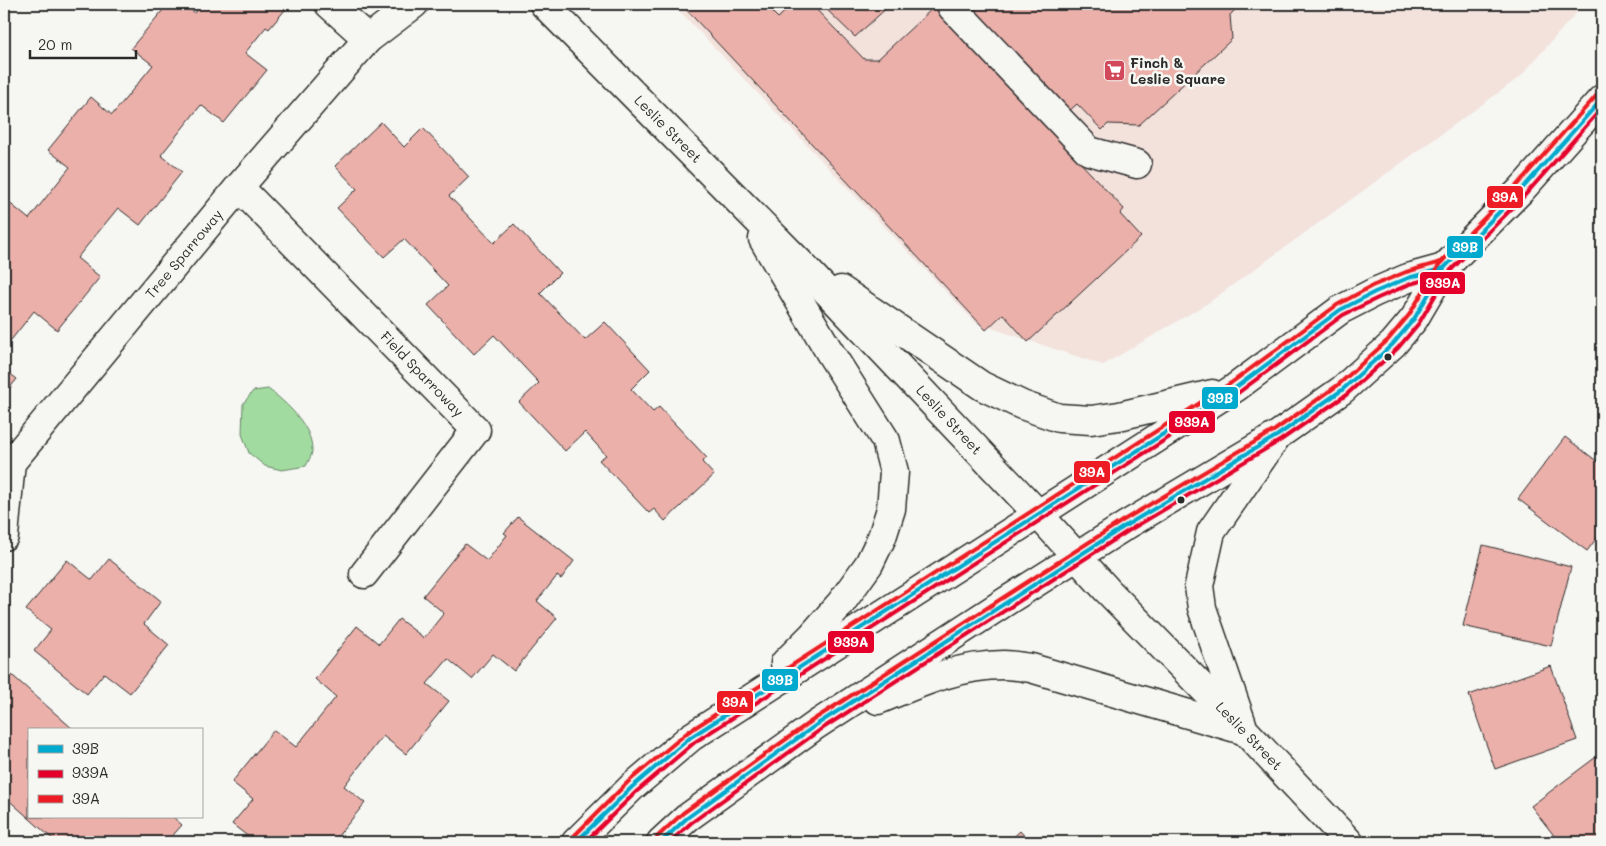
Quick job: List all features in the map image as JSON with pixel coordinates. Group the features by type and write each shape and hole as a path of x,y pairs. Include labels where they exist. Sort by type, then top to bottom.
{"main road":[{"path":"329,4 368,39"},
{"name":"Tree Sparroway","path":"7,466 239,187 368,39 414,4"},
{"name":"Leslie Street","path":"544,4 799,262 1039,515 1107,590 1244,730 1349,842"},
{"path":"952,7 1089,150 1137,164"},
{"path":"661,842 687,818 816,725 1005,602 1278,434 1342,390 1393,344 1414,319 1444,268 1520,190 1602,99"},
{"name":"Field Sparroway","path":"239,187 476,430 364,574"},
{"path":"744,206 829,352 886,441 894,472 891,509 882,537 869,564 841,603 812,636 751,697"},
{"path":"799,262 982,386 1022,405 1059,418 1091,420 1119,416 1235,388"},
{"path":"576,842 632,787 691,736 1235,388 1340,310 1408,278 1444,268"},
{"path":"1244,730 1202,608 1199,586 1212,532 1278,434"},
{"path":"4,536 7,466"},
{"path":"816,725 932,677 971,668 1005,665 1031,668 1244,730"}],"shaded area":[{"path":"673,4 1584,4 1520,77 1208,303 1103,365 976,323"}],"green space":[{"path":"268,389 290,408 308,433 312,451 306,466 282,470 265,466 249,453 242,434 243,404 253,391"}],"building":[{"path":"168,4 184,4 195,13 202,4 290,4 269,29 266,27 245,53 267,70 224,123 201,105 161,155 182,172 140,225 118,208 77,258 100,277 57,330 34,311 4,349 4,205 7,201 29,219 70,167 48,150 91,97 112,115 153,65 131,48"},
{"path":"681,4 764,4 778,18 793,4 811,4 864,59 878,59 934,7 1124,209 1120,214 1141,237 1028,342 1003,314 986,330"},
{"path":"821,4 891,4 855,37"},
{"name":"Finch & Leslie Square","path":"968,4 1241,4 1230,15 1232,39 1139,125 1108,124 1102,130 1077,104 1069,111"},
{"path":"381,122 404,147 423,128 469,177 449,196 494,243 514,224 560,273 540,293 585,340 605,322 650,370 631,389 653,412 659,407 707,458 702,462 714,475 665,521 654,509 649,513 599,460 606,455 585,432 565,451 519,402 539,383 494,335 474,354 428,305 448,286 404,239 384,257 337,208 357,189 335,166"},
{"path":"4,369 17,379 4,395"},
{"path":"1565,437 1602,465 1602,531 1587,551 1518,499"},
{"path":"518,517 574,561 561,579 557,576 537,601 557,618 514,671 493,654 472,679 448,659 427,684 449,701 406,754 383,736 344,786 365,803 333,842 307,842 301,837 297,842 255,842 232,824 253,799 232,782 274,730 296,747 336,697 315,679 357,626 379,644 399,619 424,638 444,613 423,596 465,544 487,561 507,535 504,533"},
{"path":"1483,545 1571,567 1551,646 1463,626"},
{"path":"109,559 161,601 144,624 169,645 130,693 104,673 87,694 34,651 51,630 26,610 67,560 92,580"},
{"path":"1551,666 1577,740 1495,769 1469,695"},
{"path":"4,668 72,728 28,728 28,817 4,796"},
{"path":"1600,754 1602,756 1602,842 1559,842 1531,806"},
{"path":"29,818 174,818 182,825 167,842 56,842"},
{"path":"1020,831 1030,842 1008,842"}],"transit line":[{"name":"39A","path":"572,838 628,782 688,732 1231,383 1337,305 1372,286 1406,272 1441,262 1516,186 1597,95"},
{"name":"39B","path":"661,842 687,818 816,725 1125,526 1278,435 1342,390 1393,344 1414,319 1444,268 1521,190 1602,99"},
{"name":"939A","path":"670,842 691,823 820,730 1128,531 1281,440 1346,395 1398,348 1419,323 1449,272 1526,194 1602,108"},
{"name":"39A","path":"657,837 683,813 813,720 1122,521 1275,430 1338,385 1388,340 1409,315 1439,265 1452,250"},
{"name":"39B","path":"576,842 632,787 691,737 1235,388 1340,310 1408,278 1444,268"},
{"name":"939A","path":"585,842 636,792 695,742 1238,393 1343,315 1410,284 1446,274"}],"place":[{"name":"Finch & Leslie Square","path":"1114,71"}]}
